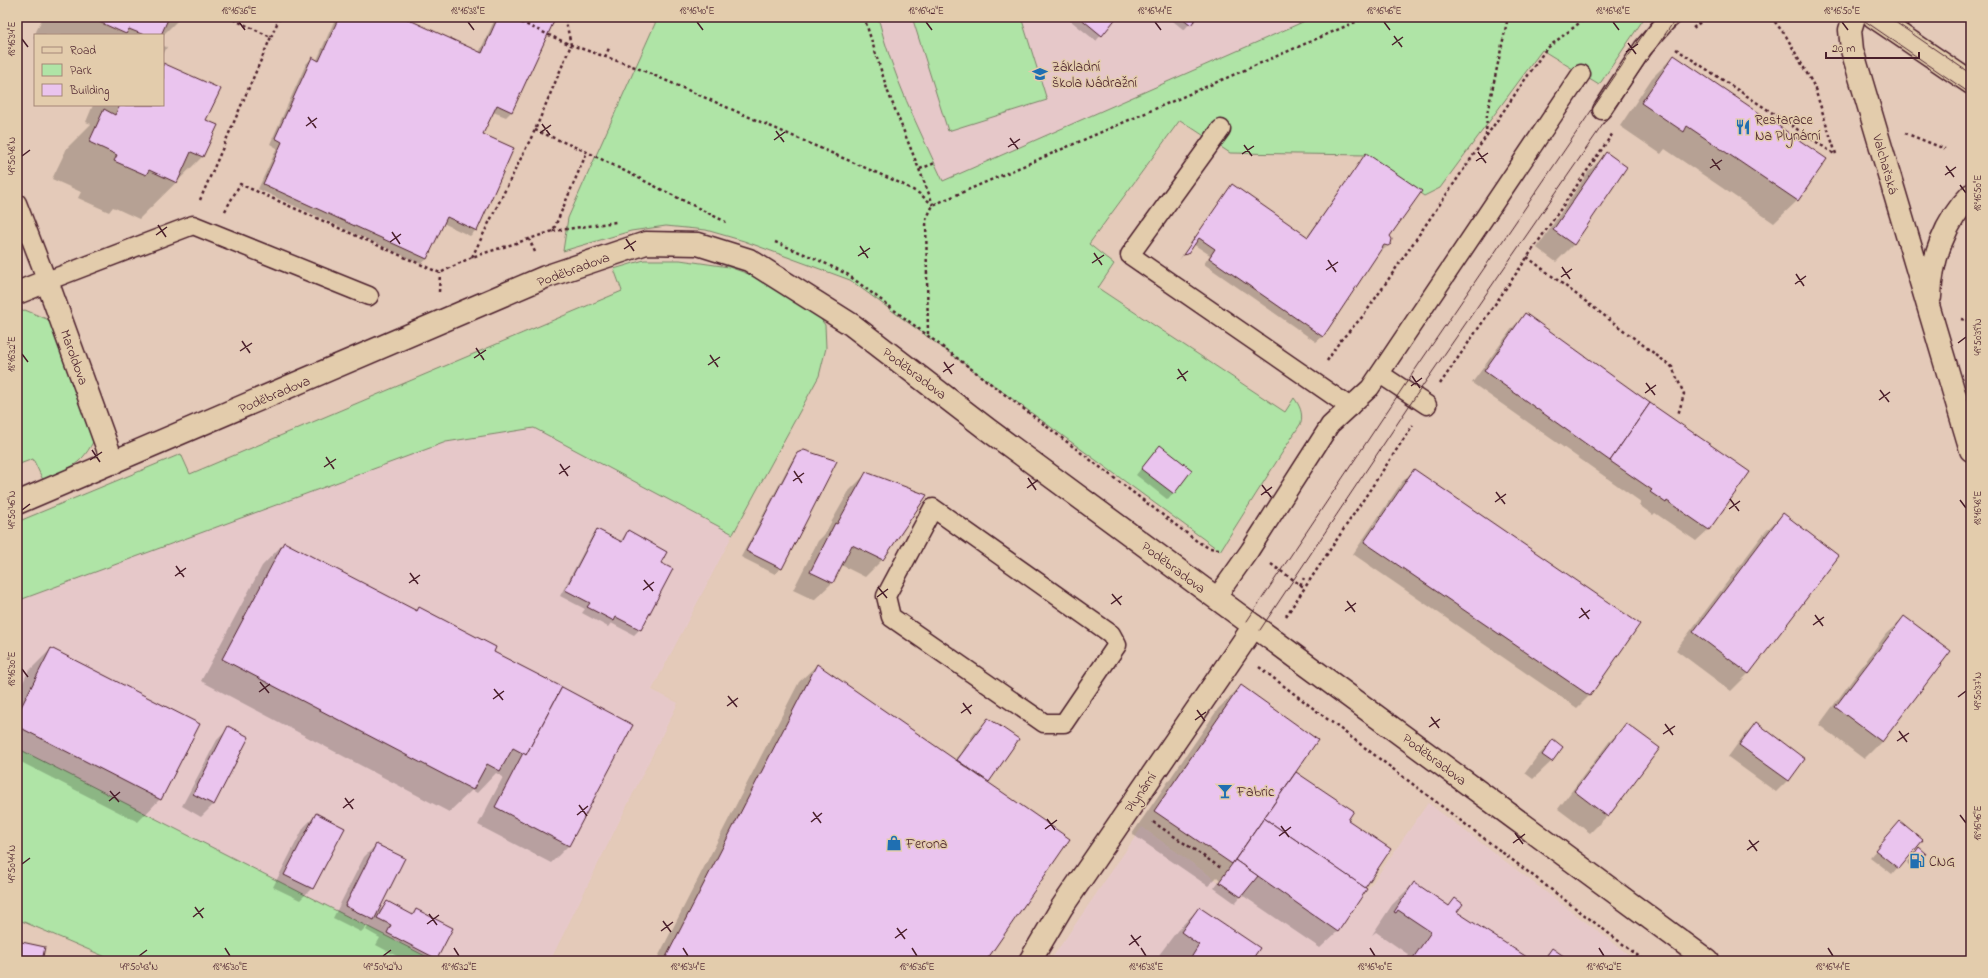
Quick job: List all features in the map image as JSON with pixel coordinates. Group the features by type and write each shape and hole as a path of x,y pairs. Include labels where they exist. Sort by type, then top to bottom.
{"street":[{"name":"Valchařská","path":"1854,17 1850,30 1852,50 1971,450"},
{"path":"1874,17 1971,83"},
{"name":"Valchařská","path":"1929,310 1932,274 1942,238 1954,216 1971,195"},
{"name":"Poděbradova","path":"17,503 545,278 646,243 698,244 748,260 852,325 987,429 1708,961"},
{"path":"17,293 47,281"},
{"name":"Maroldova","path":"47,281 113,463"},
{"name":"Plynární","path":"1030,961 1062,906 1254,626"}],"lane":[{"path":"1602,110 1643,48 1670,17"},
{"path":"1216,598 1250,550 1330,425 1370,388 1380,374 1581,74"},
{"path":"1221,129 1130,255 1350,407"},
{"path":"17,203 47,281 193,225 369,296"},
{"path":"1380,374 1427,405"},
{"path":"933,508 1111,634 1118,645 1064,722 1044,723 891,616 886,596 933,508"}],"path":[{"path":"228,17 271,37"},
{"path":"193,225 194,215 280,17"},
{"path":"510,17 571,45 635,68 900,183 920,194 933,205"},
{"path":"472,257 535,130 571,45 565,17"},
{"path":"864,17 888,92 920,169 933,205"},
{"path":"928,335 926,220 933,205 1367,17"},
{"path":"1486,136 1487,114 1508,17"},
{"path":"1313,381 1340,341 1364,315 1546,49 1587,17"},
{"path":"1688,32 1707,17"},
{"path":"1678,42 1674,47 1836,155 1814,86 1786,36 1771,17"},
{"path":"605,57 610,46"},
{"path":"223,214 240,184 440,273 472,257 554,231 587,152 535,130"},
{"path":"1272,638 1304,588 1527,257 1616,130"},
{"path":"1904,133 1945,150"},
{"path":"920,169 935,163"},
{"path":"530,239 545,278"},
{"path":"1527,257 1672,367 1684,394 1678,415"},
{"path":"1250,550 1304,588"},
{"path":"1300,585 1304,578"},
{"path":"1257,666 1645,961"},
{"path":"1150,820 1221,868"}],"shaded area":[{"name":"Základní škola Nádražní","path":"878,17 1314,17 943,181 905,100 885,48"},
{"path":"534,428 733,534 652,690 678,703 550,961 434,961 17,749 17,601 446,442"},
{"path":"1428,803 1637,961 1050,961 1142,827 1241,898 1258,876 1339,931"}],"green space":[{"path":"658,17 878,17 898,80 943,181 1314,17 1645,17 1599,85 1542,50 1440,188 1424,196 1367,155 1230,153 1180,120 1089,244 1114,264 1098,288 1285,412 1294,398 1299,407 1302,416 1301,423 1220,551 850,280 744,241 706,230 666,226 631,231 563,251 568,218"},
{"path":"912,17 1021,17 1047,100 948,131"},
{"path":"644,260 680,260 729,267 760,278 815,311 825,325 826,348 819,376 733,534 534,428 446,442 17,601 17,522 181,454 190,474 622,291 614,269"},
{"path":"25,310 49,320 85,415 93,442 78,462 66,470 43,480 33,459 17,465 17,312"},
{"path":"17,748 435,961 115,961 17,919"}],"building":[{"path":"96,17 169,17 161,34 142,34 129,29 126,34 95,20"},
{"path":"339,17 403,17 482,53 498,17 551,17 555,19 512,112 497,105 483,134 514,148 477,231 447,217 427,259 263,184 282,142 275,138 312,57 319,61"},
{"path":"1079,17 1117,17 1102,36"},
{"path":"1181,17 1197,17 1191,25"},
{"path":"1674,55 1827,159 1798,201 1687,126 1684,132 1641,103"},
{"path":"164,63 221,89 206,120 218,125 203,157 191,152 177,183 149,170 146,175 114,161 117,155 89,142 104,109 115,115 120,106 164,106"},
{"path":"1606,152 1627,167 1574,245 1553,230"},
{"path":"1366,153 1422,191 1390,236 1392,239 1391,244 1388,246 1384,245 1323,337 1209,258 1215,249 1199,238 1188,254 1183,255 1232,184 1308,237"},
{"path":"1525,313 1650,403 1610,461 1484,371"},
{"path":"1650,403 1750,472 1709,530 1667,501 1666,503 1650,492 1652,490 1610,461"},
{"path":"1160,445 1192,470 1174,494 1141,469"},
{"path":"804,450 837,461 782,569 746,551 797,453"},
{"path":"1414,469 1640,624 1590,696 1364,542"},
{"path":"866,472 927,495 883,560 852,545 833,583 810,572 835,523 837,524"},
{"path":"1783,513 1839,556 1749,674 1693,632"},
{"path":"597,529 622,542 628,530 667,552 661,563 673,569 641,630 616,617 614,621 587,607 590,603 565,590"},
{"path":"284,542 417,611 419,607 496,647 494,652 562,687 526,755 513,748 500,771 487,764 473,790 222,659"},
{"path":"1904,616 1951,651 1882,742 1835,707"},
{"path":"51,648 200,724 161,800 17,726 17,715"},
{"path":"817,664 1070,839 986,961 664,961"},
{"name":"Fabric","path":"1241,685 1318,740 1232,864 1154,811"},
{"path":"562,687 633,725 569,846 495,807 523,753 526,755"},
{"path":"988,718 1019,739 989,782 957,760"},
{"path":"1756,722 1805,759 1789,781 1739,745"},
{"path":"1626,723 1660,748 1608,817 1574,791"},
{"path":"228,726 249,737 214,805 193,794"},
{"path":"1553,739 1563,747 1552,762 1542,755"},
{"path":"1296,772 1354,811 1348,820 1391,849 1365,888 1264,818"},
{"path":"316,813 345,828 313,889 284,875"},
{"path":"1264,818 1367,889 1338,932 1235,860"},
{"path":"1900,821 1923,840 1899,869 1875,850"},
{"path":"376,844 405,858 374,920 345,906"},
{"path":"1919,847 1926,853 1919,863 1912,857"},
{"path":"1235,860 1258,876 1241,897 1219,882"},
{"path":"1414,882 1449,906 1455,898 1463,904 1457,912 1533,961 1411,961 1431,932 1398,910 1396,913 1394,912"},
{"path":"387,901 413,915 416,909 453,928 437,959 387,933 391,925 377,918"},
{"path":"1199,907 1260,948 1251,961 1189,961 1199,945 1181,932"},
{"path":"17,941 45,947 42,961 17,961"},
{"path":"1552,948 1571,961 1543,961"}],"tram line":[{"path":"1247,621 1402,389 1655,17"},
{"path":"1260,630 1415,397 1677,17"},
{"path":"1671,31 1687,17"},
{"path":"1859,17 1971,94"},
{"path":"1888,17 1971,74"}],"place":[{"name":"Základní škola Nádražní","path":"1040,74"},
{"name":"Restarace Na Plynární","path":"1743,127"},
{"name":"Fabric","path":"1225,791"},
{"name":"Ferona","path":"894,843"},
{"name":"CNG","path":"1917,861"}]}
